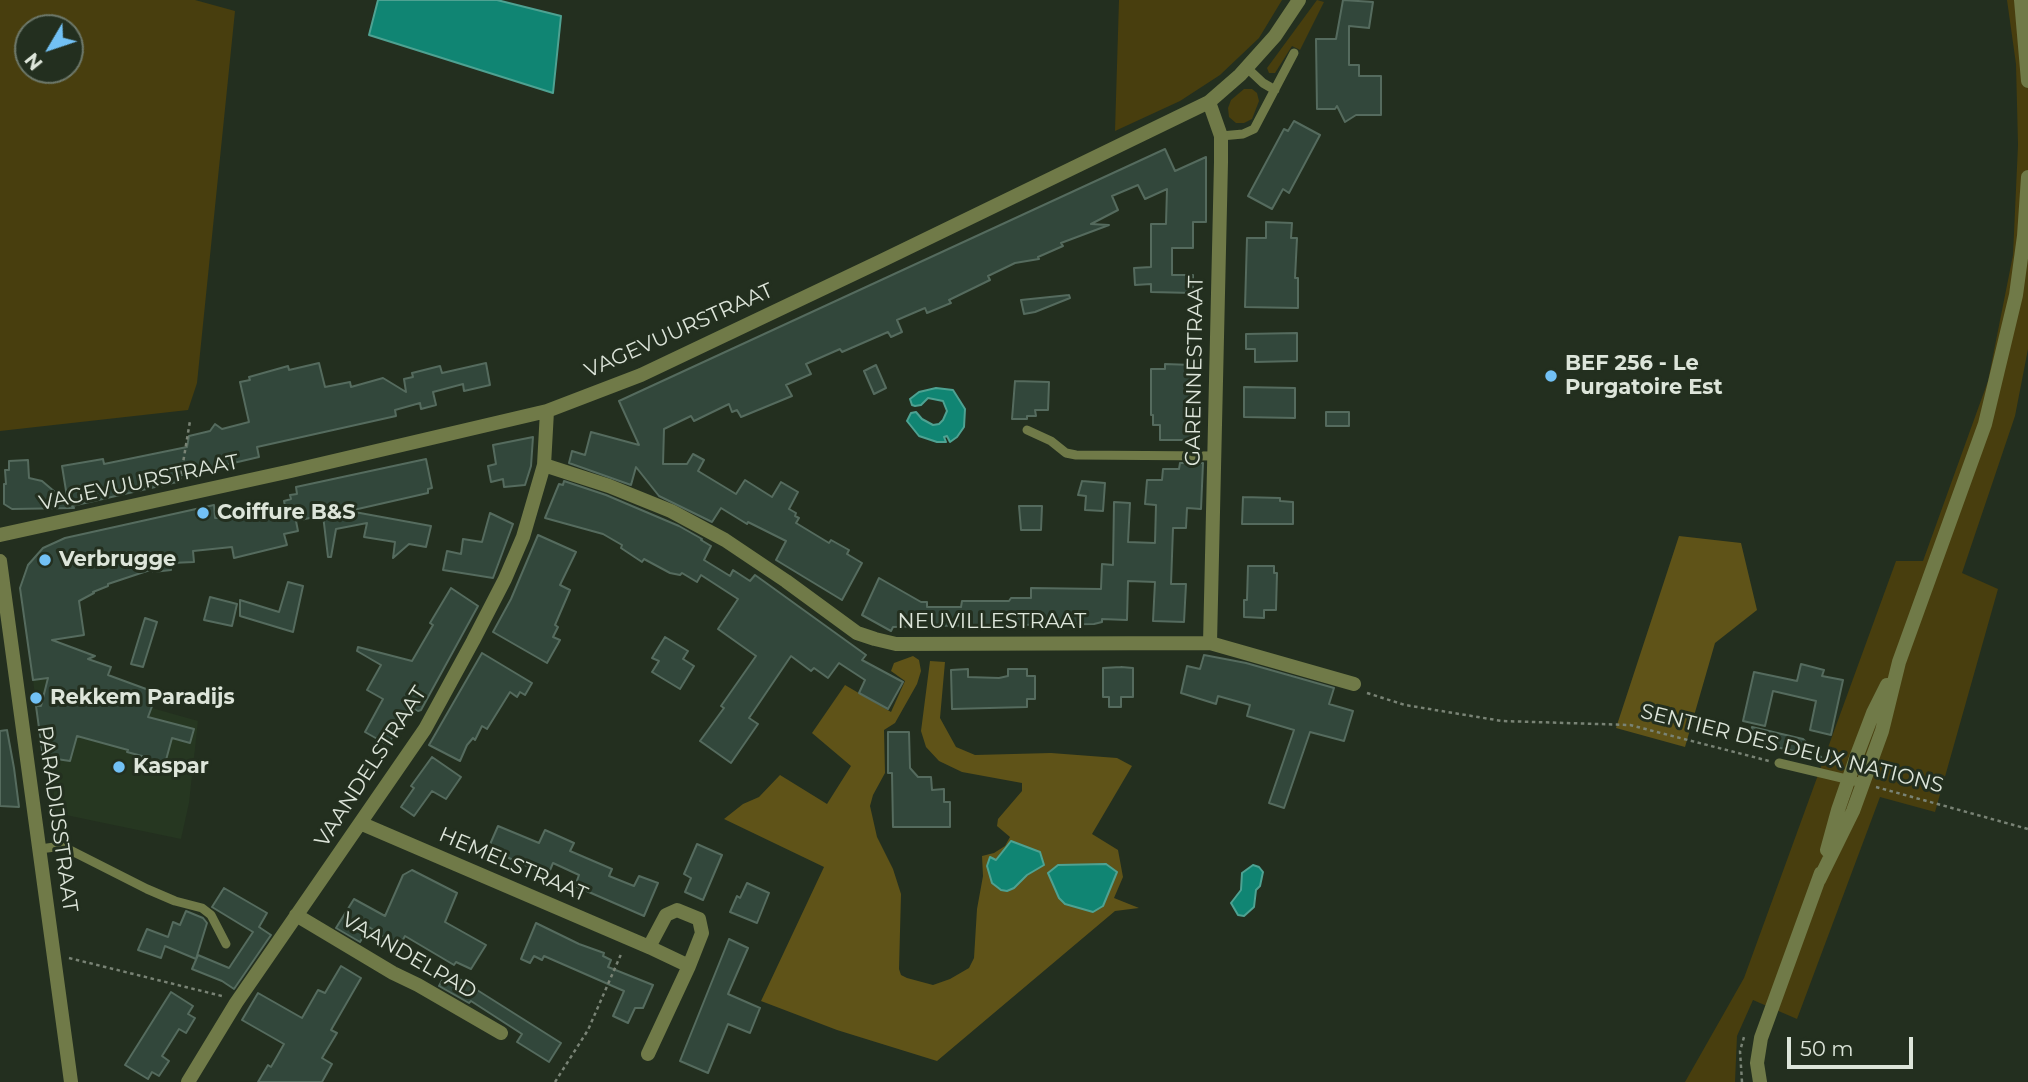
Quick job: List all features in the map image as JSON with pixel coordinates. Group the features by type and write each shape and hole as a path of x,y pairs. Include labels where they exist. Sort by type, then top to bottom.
{"street":[{"name":"VAGEVUURSTRAAT","path":"0,535 547,411 653,370 1209,102 1275,36 1298,0"},
{"path":"2021,0 2028,81"},
{"name":"GARENNESTRAAT","path":"1209,102 1220,136 1210,643"},
{"path":"1760,1082 1757,1063 1761,1038 1819,880 1838,810 1856,780 1873,713 1899,662 1992,404 2016,295 2028,177"},
{"name":"VAANDELSTRAAT","path":"188,1082 236,1003 425,729 492,604 523,537 544,465 547,411"},
{"name":"NEUVILLESTRAAT","path":"544,465 609,486 671,511 725,540 857,633 875,639 896,644 1210,643 1354,684"},
{"name":"PARADIJSSTRAAT","path":"0,561 71,1082"},
{"name":"HEMELSTRAAT","path":"360,823 628,937 689,966"},
{"path":"648,1054 702,933 699,919 677,909 666,915 649,947"},
{"name":"VAANDELPAD","path":"296,915 501,1033"}],"lane":[{"path":"1220,136 1243,134 1254,129 1294,53"},
{"path":"1246,67 1275,90"},
{"path":"1027,430 1051,441 1066,453 1076,455 1214,456"},
{"name":"SENTIER DES DEUX NATIONS","path":"1779,763 1856,780"},
{"path":"40,849 62,846 147,889 175,901 202,908 211,915 226,944"}],"path":[{"path":"181,495 179,482 190,421"},
{"name":"SENTIER DES DEUX NATIONS","path":"1354,684 1374,696 1405,705 1502,721 1630,725 1779,763"},
{"name":"SENTIER DES DEUX NATIONS","path":"1856,780 2028,829"},
{"path":"555,1082 589,1030 628,937"},
{"path":"55,961 71,958 228,998 236,1003"}],"shaded area":[{"path":"0,0 195,0 235,11 197,383 188,410 0,431"},
{"path":"1119,0 1282,0 1259,38 1220,75 1180,101 1115,131"},
{"path":"1317,0 1324,2 1300,50 1292,46 1275,73 1269,73 1267,68"},
{"path":"2007,0 2028,0 2028,349 2015,416 1962,573 1998,589 1935,812 1880,797 1797,1019 1753,1000 1737,1036 1735,1082 1685,1082 1744,978 1896,561 1923,561 1988,381 2013,255 2018,145 2016,64"},
{"path":"1244,89 1252,89 1257,93 1259,101 1252,119 1236,123 1229,117 1228,108 1231,100"},
{"path":"1679,536 1741,543 1757,610 1715,643 1685,747 1616,728"},
{"path":"913,656 919,660 921,671 917,684 895,723 884,730 885,773 870,806 877,837 893,869 901,894 901,975 933,985 969,968 974,958 977,909 983,876 982,856 1005,846 1010,837 997,826 998,819 1022,791 1022,783 962,772 939,761 926,747 921,731 930,661 945,662 940,718 956,747 975,755 1051,753 1117,758 1132,766 1092,834 1118,850 1123,877 1114,898 1139,908 1115,911 937,1061 837,1030 761,1001 824,867 724,819 743,804 759,797 780,775 827,804 851,766 812,733 845,685 891,712 905,681 891,671 894,663"},
{"name":"Kaspar","path":"46,678 198,721 189,803 181,839 56,813 52,779 46,778 33,680"}],"water":[{"path":"378,0 497,0 561,16 553,93 369,35"},
{"path":"936,388 953,390 965,409 964,427 950,442 947,436 944,437 946,442 937,442 919,436 907,421 911,413 916,412 933,425 943,420 947,411 943,401 928,398 921,405 915,406 910,399 919,392"},
{"path":"1011,841 1040,852 1044,865 1007,891 992,883 987,866 990,857 996,860"},
{"path":"1106,864 1117,872 1103,906 1093,912 1065,904 1059,898 1048,873 1058,865"},
{"path":"1253,865 1263,872 1260,886 1256,890 1254,907 1244,916 1238,915 1231,903 1241,890 1242,873"}],"building":[{"path":"1343,0 1373,2 1369,28 1349,26 1349,65 1359,65 1359,76 1381,76 1381,115 1356,115 1345,122 1337,106 1335,109 1317,109 1316,39 1336,39"},
{"path":"1294,121 1320,135 1289,193 1283,189 1272,209 1248,196 1284,129 1288,131"},
{"path":"1165,149 1175,171 1206,157 1206,222 1193,222 1193,248 1172,248 1172,275 1193,275 1193,293 1151,292 1151,284 1135,285 1134,268 1151,267 1151,224 1166,224 1167,189 1145,199 1138,185 1112,196 1118,210 1091,224 1109,225 1061,243 1063,246 1038,257 1039,259 1015,263 988,276 990,280 949,300 951,303 927,313 925,308 897,320 902,332 891,337 888,332 806,364 811,374 786,385 792,396 741,417 737,410 732,412 729,404 694,421 691,416 664,429 663,464 687,464 693,454 704,460 698,471 736,494 745,480 772,497 781,482 798,492 789,509 799,518 796,523 829,543 831,540 849,550 847,554 862,563 842,600 776,560 786,541 748,522 747,524 721,508 712,522 659,496 636,467 631,485 569,463 572,451 585,455 591,432 639,445 619,401"},
{"path":"1266,222 1292,223 1291,238 1297,238 1295,278 1298,278 1298,308 1245,307 1247,238 1266,238"},
{"path":"1069,295 1070,298 1024,314 1021,300"},
{"path":"1297,333 1297,361 1255,362 1255,349 1246,349 1246,334"},
{"path":"319,363 325,387 350,382 351,387 383,378 406,392 404,379 413,377 412,373 440,366 442,373 486,363 490,385 464,391 463,384 433,392 436,405 421,409 420,403 395,410 396,416 257,447 259,457 178,476 177,482 72,506 74,508 12,509 4,504 5,470 9,470 9,461 28,460 29,478 42,481 68,503 62,466 103,459 104,464 187,447 189,436 210,431 215,424 222,429 249,422 240,382 288,366 289,370"},
{"path":"1165,364 1192,365 1192,440 1160,440 1160,425 1153,425 1151,369 1165,369"},
{"path":"876,365 886,388 874,394 864,371"},
{"path":"1015,381 1049,382 1048,410 1035,410 1036,416 1027,416 1027,419 1012,419"},
{"path":"1244,387 1295,388 1295,418 1244,417"},
{"path":"1326,412 1349,412 1349,426 1326,426"},
{"path":"533,437 531,466 525,485 504,487 503,479 491,482 488,466 496,464 493,445"},
{"path":"426,459 432,488 428,489 428,493 349,511 431,526 426,547 409,544 393,558 395,542 364,537 367,523 336,529 331,557 328,557 323,515 296,521 298,531 284,534 287,545 234,558 232,547 193,551 194,562 171,563 171,570 153,572 153,569 108,584 79,601 84,635 52,640 95,656 88,659 111,667 108,675 157,693 148,717 194,729 190,743 172,738 163,771 140,764 142,756 127,752 128,750 77,736 70,761 43,757 36,706 41,706 48,678 33,680 20,588 28,565 43,548 65,538 214,505 215,518 229,518 285,506 284,501 291,499 290,495 297,494 296,487"},
{"path":"1180,463 1203,463 1201,509 1187,508 1186,528 1173,528 1171,584 1186,584 1184,622 1153,621 1155,582 1128,581 1127,620 1102,619 1102,622 1094,624 893,627 891,631 862,615 879,578 921,602 927,602 927,607 961,607 962,601 1031,598 1031,588 1101,589 1102,564 1113,565 1114,502 1130,503 1128,542 1155,543 1156,505 1145,504 1147,480 1162,480 1163,469 1179,469"},
{"path":"564,481 606,495 679,526 702,539 711,546 704,560 730,576 733,570 750,581 755,575 866,655 862,660 903,682 888,709 859,693 865,680 839,663 828,678 814,668 811,671 791,656 749,718 758,724 731,763 700,741 756,656 718,629 738,599 701,575 697,582 682,573 670,573 644,559 642,562 621,548 622,545 603,534 545,518 559,484 563,485"},
{"path":"1082,481 1105,483 1103,511 1085,510 1086,496 1078,495"},
{"path":"1243,497 1280,498 1280,501 1293,502 1293,524 1242,524"},
{"path":"1019,506 1042,506 1041,530 1021,530"},
{"path":"490,513 513,524 493,578 443,570 447,551 461,554 463,539 482,542"},
{"path":"538,535 576,552 560,585 570,590 555,625 558,627 553,637 560,640 547,663 493,632 511,599"},
{"path":"1248,566 1274,566 1274,573 1277,573 1276,610 1264,610 1264,618 1244,617"},
{"path":"288,582 303,586 293,632 240,616 240,600 279,612"},
{"path":"451,588 478,606 421,710 409,706 388,745 365,732 383,699 367,690 381,665 357,651 358,647 412,661"},
{"path":"210,597 237,604 232,626 204,620"},
{"path":"145,618 157,622 143,667 131,664"},
{"path":"665,637 688,651 683,659 694,666 680,689 652,672 659,661 652,658"},
{"path":"482,653 532,683 525,695 520,692 517,697 510,692 487,729 482,726 475,740 473,738 467,745 460,761 429,745"},
{"path":"1204,655 1246,663 1334,688 1329,704 1353,711 1344,741 1310,732 1284,808 1269,803 1294,730 1247,716 1250,705 1218,696 1216,704 1181,693 1187,666 1200,669"},
{"path":"1801,664 1824,670 1822,676 1843,680 1831,735 1810,730 1816,701 1773,691 1765,726 1743,721 1754,672 1797,681"},
{"path":"1103,668 1133,668 1133,697 1121,697 1121,707 1109,707 1109,697 1103,697"},
{"path":"968,669 968,677 999,678 1008,676 1008,669 1027,669 1027,676 1035,676 1035,699 1027,699 1027,707 952,709 951,670"},
{"path":"1752,727 1803,739 1821,757 1749,741"},
{"path":"7,730 19,807 0,806 0,731"},
{"path":"888,732 909,732 910,768 918,777 931,777 932,790 944,789 944,802 950,802 950,827 893,827 892,773 888,773"},
{"path":"432,757 461,777 446,799 432,791 414,816 401,807 414,788 411,786"},
{"path":"498,826 539,843 545,830 574,843 570,851 612,869 609,876 634,886 639,876 658,883 644,916 575,886 579,875 553,863 548,875 488,849"},
{"path":"697,844 722,855 703,900 685,892 691,878 684,874"},
{"path":"412,870 457,893 445,922 486,945 471,969 456,962 454,965 405,936 399,947 369,927 360,942 336,928 354,899 385,916 403,875"},
{"path":"747,883 769,893 757,923 730,912"},
{"path":"224,888 267,913 259,927 271,935 234,989 192,969 198,955 229,968 253,932 212,907"},
{"path":"186,911 203,918 207,923 196,959 165,946 161,958 138,950 147,929 168,937 173,922 180,925"},
{"path":"536,923 604,953 603,956 611,960 608,967 653,985 643,1008 635,1008 628,1023 613,1016 624,991 544,956 542,960 534,956 530,963 521,959"},
{"path":"729,939 748,948 728,994 760,1008 750,1033 728,1024 708,1073 680,1061"},
{"path":"341,966 361,978 331,1030 337,1033 322,1058 332,1064 322,1082 258,1082 268,1065 271,1067 284,1044 242,1020 258,993 302,1018 318,990 325,993"},
{"path":"447,971 561,1043 549,1062 517,1042 522,1034 471,1001 469,1003 439,986"},
{"path":"171,992 193,1006 188,1014 195,1018 186,1033 179,1029 162,1056 169,1061 159,1076 152,1072 148,1079 125,1065"}],"place":[{"name":"BEF 256 - Le Purgatoire Est","path":"1551,376"},
{"name":"Coiffure B&S","path":"203,513"},
{"name":"Verbrugge","path":"45,560"},
{"name":"Rekkem Paradijs","path":"36,698"},
{"name":"Kaspar","path":"119,767"}]}
